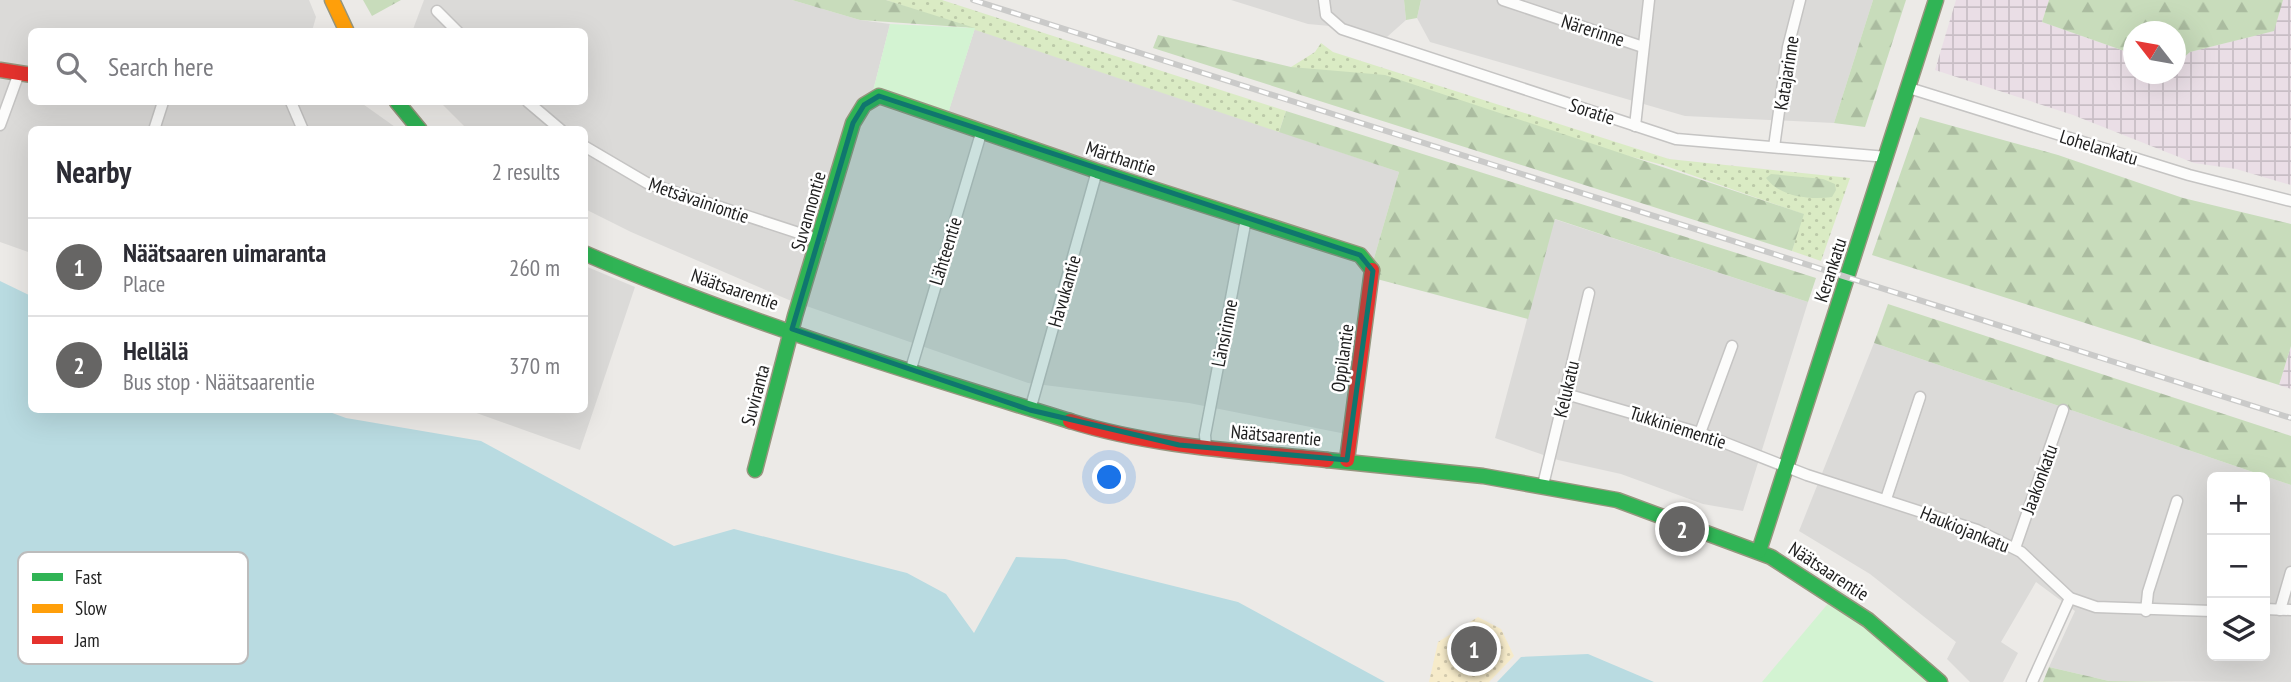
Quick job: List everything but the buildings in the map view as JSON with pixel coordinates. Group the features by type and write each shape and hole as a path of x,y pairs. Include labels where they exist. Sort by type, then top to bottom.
{"street":[{"path":"332,0 342,28"},
{"name":"Soratie","path":"1324,0 1326,15 1342,29 1676,139 1887,157"},
{"name":"Närerinne","path":"1503,0 1643,47"},
{"path":"1635,126 1649,0"},
{"name":"Katajarinne","path":"1774,147 1788,47 1800,0"},
{"name":"Kerankatu","path":"1759,551 1936,0"},
{"path":"437,11 454,28"},
{"path":"0,70 25,74 0,125"},
{"name":"Lohelankatu","path":"1909,88 2189,175 2291,201"},
{"name":"Märthantie","path":"864,105 879,96 1097,171 1360,255 1368,261"},
{"path":"155,126 162,105"},
{"path":"292,105 301,126"},
{"path":"399,105 417,126"},
{"path":"532,105 556,126"},
{"name":"Suvannontie","path":"792,329 853,123 864,105"},
{"name":"Lähteentie","path":"910,372 982,130"},
{"name":"Metsävainiontie","path":"588,148 647,183 820,240"},
{"name":"Havukantie","path":"1030,410 1097,171"},
{"name":"Länsirinne","path":"1206,448 1205,435 1246,219"},
{"name":"Näätsaarentie","path":"588,255 635,275 910,372 1112,434 1206,448 1347,460 1543,485 1617,500 1759,551 1841,601 1940,682"},
{"name":"Oppilantie","path":"1347,460 1373,271 1368,261"},
{"name":"Kelukatu","path":"1543,485 1589,293"},
{"name":"Suviranta","path":"755,470 792,329"},
{"path":"1700,433 1732,346"},
{"name":"Tukkiniementie","path":"1566,394 1700,433 1788,465"},
{"path":"1886,499 1920,397"},
{"name":"Jaakonkatu","path":"2015,548 2063,410"},
{"name":"Haukiojankatu","path":"1788,465 1807,475 1977,530 2015,548 2070,598 2096,607 2146,611 2207,611"},
{"path":"2146,611 2148,592 2177,501"},
{"path":"2285,610 2291,572"},
{"path":"2032,682 2070,598"}],"highlighted area":[{"path":"879,96 1360,255 1373,271 1347,460 1179,445 1030,410 792,329 853,123 864,105"}],"shaded area":[{"path":"0,0 309,0 316,17 313,28 28,28 28,105 364,105 394,126 28,126 28,252 0,242"},
{"path":"424,0 792,0 860,20 890,24 873,91 947,116 975,28 1399,172 1370,272 1346,434 1189,403 1028,383 789,300 631,232 588,210 588,126 464,126 443,105 588,105 588,28 414,28"},
{"path":"1231,0 1404,0 1406,20 1387,37 1352,28 1308,24"},
{"path":"1421,0 1873,0 1834,123 1685,116 1430,42 1417,18"},
{"path":"1956,0 2049,0 2042,22 2123,50 2123,84 2186,84 2186,55 2190,52 2273,31 2283,0 2291,0 2291,185 2236,169 2194,163 2073,115 1935,70"},
{"path":"1554,219 1808,302 1743,511 1703,504 1621,474 1558,460 1495,438"},
{"path":"588,267 635,287 580,450 476,413 588,413"},
{"path":"1874,343 2253,472 2207,472 2207,661 2270,661 2270,478 2291,485 2291,682 2109,681 2049,667 2075,611 2036,582 2001,642 2018,653 2003,682 1970,682 1947,659 1956,642 1870,574 1799,531"},
{"path":"2291,346 2291,389 2279,385"}],"green space":[{"path":"363,0 401,0 372,16"},
{"path":"792,0 886,0 975,28 860,20"},
{"path":"886,0 942,0 1286,111 1279,132"},
{"path":"1404,0 1421,0 1417,18 1406,20"},
{"path":"1873,0 1906,0 1865,127 1834,123"},
{"path":"2049,0 2283,0 2274,31 2190,52 2186,55 2186,21 2123,21 2123,50 2042,22"},
{"path":"890,24 975,28 947,117 873,91"},
{"path":"1158,35 1291,67 1385,75 1804,214 1792,251 1153,48"},
{"path":"1321,43 1333,52 1669,159 1850,178 1821,261 1792,251 1803,214 1663,165 1291,67 1315,52"},
{"path":"1286,111 1816,278 1808,302 1555,219 1528,319 1373,278 1372,265 1399,172 1279,132"},
{"path":"1920,117 2058,155 2183,198 2291,224 2291,346 2279,385 1872,255"},
{"path":"1771,174 1823,179 1835,184 1836,190 1832,197 1796,196 1772,184 1766,178"},
{"path":"1888,304 2291,436 2291,485 2270,478 2270,472 2253,472 1874,343"},
{"path":"1831,600 1933,682 1762,682"},
{"path":"2049,667 2109,681 2176,682 2043,682"}],"sand":[{"path":"1478,617 1501,629 1514,656 1489,682 1429,682 1438,642"}],"water":[{"path":"0,281 28,295 28,413 332,413 346,418 481,441 674,546 734,529 907,573 946,594 974,633 1016,557 1065,559 1238,602 1385,682 0,682"},
{"path":"1588,654 1654,682 1497,682 1521,657"}],"railway":[{"path":"973,0 2291,418"}],"traffic: fast":[{"path":"1759,551 1936,0"},
{"path":"755,470 795,316 853,123 864,105 879,96 1097,171 1360,255 1372,270"},
{"path":"399,105 417,126"},
{"path":"588,255 764,323 1070,421"},
{"path":"1327,460 1483,476 1617,500 1771,557 1868,620 1940,682"}],"traffic: slow":[{"path":"332,0 345,28"}],"traffic: jam":[{"path":"0,70 28,74"},
{"path":"1347,460 1372,270"},
{"path":"1070,421 1165,442 1327,460"}],"place":[{"name":"Hellälä","path":"1682,529"},
{"name":"Näätsaaren uimaranta","path":"1474,649"}]}
